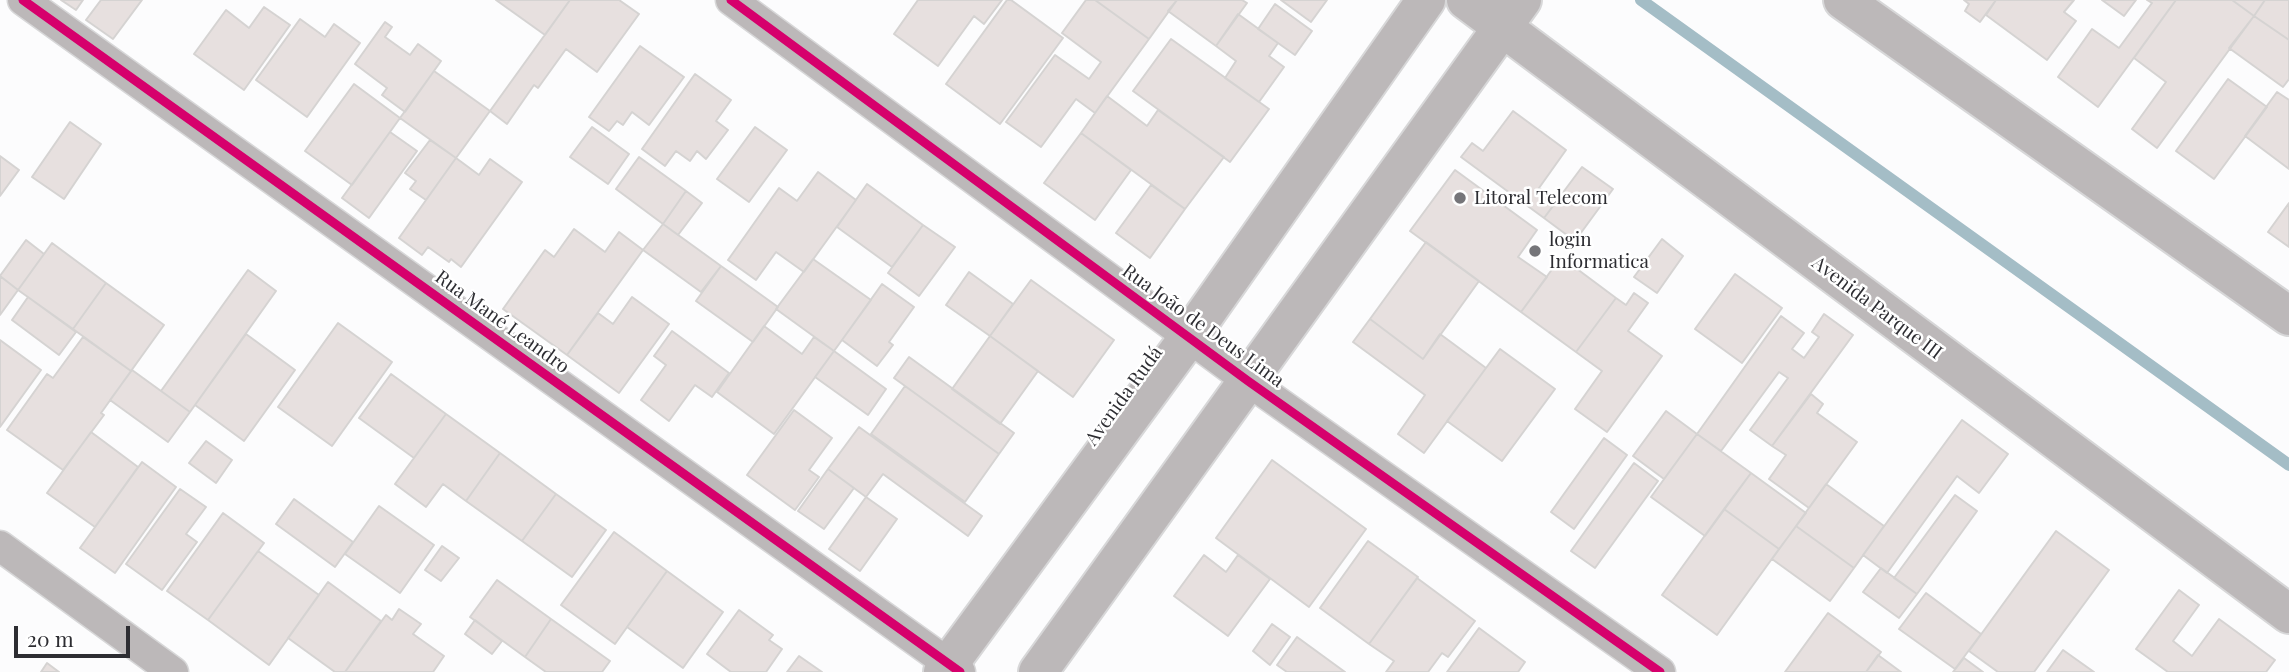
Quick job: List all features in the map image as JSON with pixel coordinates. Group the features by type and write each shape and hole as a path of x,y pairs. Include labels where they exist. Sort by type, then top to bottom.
{"street":[{"name":"Rua Mané Leandro","path":"23,0 950,669"},
{"name":"Rua João de Deus Lima","path":"731,0 1248,381 1660,672"},
{"name":"Avenida Rudá","path":"950,669 1189,337 1426,0"},
{"name":"Avenida Parque III","path":"1466,0 1512,14 2289,614"},
{"path":"1843,0 2289,316"},
{"path":"1038,672 1512,14"},
{"path":"0,546 173,672"}],"building":[{"path":"61,0 83,0 76,10"},
{"path":"101,0 142,0 113,39 86,20"},
{"path":"496,0 570,0 545,35"},
{"path":"570,0 619,0 639,14 597,72 566,49 538,88 534,85 507,124 490,111"},
{"path":"918,0 1002,0 984,24 974,16 938,66 894,34"},
{"path":"1007,0 1011,0 1063,38 1000,124 946,84"},
{"path":"1086,0 1095,0 1149,39 1095,113 1076,99 1041,147 1006,122 1055,55 1089,79 1101,62 1062,33"},
{"path":"1095,0 1177,0 1149,39"},
{"path":"1177,0 1242,0 1247,3 1216,46 1168,11"},
{"path":"1281,0 1327,0 1311,22"},
{"path":"1964,0 1996,0 1980,22 1965,11 1969,4"},
{"path":"1996,0 2074,0 2064,12 2076,21 2047,60 1986,15"},
{"path":"2102,0 2136,0 2124,16"},
{"path":"2147,0 2176,0 2098,107 2058,77 2092,29 2119,48 2152,3"},
{"path":"2176,0 2232,0 2254,16 2157,148 2132,129 2166,82 2134,58"},
{"path":"2232,0 2265,0 2254,16"},
{"path":"2265,0 2289,0 2289,40 2254,16"},
{"path":"1275,4 1312,31 1295,55 1258,29"},
{"path":"264,7 290,25 244,90 194,54 226,10 249,28"},
{"path":"1238,14 1278,43 1269,56 1284,67 1259,102 1225,78 1236,61 1216,46"},
{"path":"2254,16 2289,40 2289,79 2283,87 2229,48"},
{"path":"300,19 325,37 334,24 360,43 307,117 256,80"},
{"path":"385,22 392,27 385,37 410,55 418,44 441,61 405,112 382,95 387,88 355,64"},
{"path":"1171,39 1269,109 1230,162 1133,91"},
{"path":"640,46 684,77 649,125 632,112 623,125 617,121 609,131 589,117"},
{"path":"434,71 490,111 456,158 400,118"},
{"path":"695,74 731,100 716,121 728,130 706,159 697,151 690,161 676,151 665,166 642,149"},
{"path":"2228,79 2267,107 2214,179 2176,151"},
{"path":"354,84 400,118 352,185 305,151"},
{"path":"2277,92 2289,100 2289,169 2245,136"},
{"path":"1107,96 1147,126 1158,110 1224,157 1185,209 1081,133"},
{"path":"1513,111 1566,150 1539,188 1557,201 1544,218 1461,157 1472,143 1483,151"},
{"path":"70,122 101,144 64,199 32,177"},
{"path":"592,127 629,154 608,184 570,157"},
{"path":"755,127 787,150 749,202 717,179"},
{"path":"390,132 417,151 369,218 342,198"},
{"path":"1081,133 1131,170 1095,220 1044,183"},
{"path":"430,140 456,158 426,200 410,189 416,181 405,173"},
{"path":"0,156 19,170 0,196"},
{"path":"639,157 686,191 663,224 616,189"},
{"path":"456,158 479,175 490,159 522,182 461,267 428,247 422,255 399,238"},
{"path":"1582,167 1613,189 1575,241 1544,218"},
{"path":"1455,170 1537,230 1518,257 1547,277 1521,312 1410,231"},
{"path":"818,172 856,200 804,272 776,252 756,280 728,260 779,188 797,201"},
{"path":"867,184 923,225 892,267 837,227"},
{"path":"1151,185 1185,209 1150,258 1116,233"},
{"path":"686,191 702,203 678,235 663,224"},
{"path":"2289,203 2289,247 2268,232"},
{"path":"663,224 721,266 701,292 643,250"},
{"path":"923,225 955,247 919,296 888,273"},
{"path":"574,229 605,252 619,232 643,250 567,355 503,309 545,250 554,257"},
{"path":"1662,239 1683,256 1657,293 1634,277"},
{"path":"26,240 44,254 18,290 0,276"},
{"path":"1426,242 1479,281 1423,359 1370,319"},
{"path":"52,243 106,283 73,329 18,290"},
{"path":"1561,257 1616,298 1576,352 1521,312"},
{"path":"813,259 871,300 834,351 776,309"},
{"path":"721,266 778,307 753,342 696,301"},
{"path":"248,270 276,291 190,412 161,391"},
{"path":"969,272 1013,304 990,336 946,305"},
{"path":"1735,274 1782,308 1742,363 1695,329"},
{"path":"0,276 18,290 0,315"},
{"path":"1031,280 1114,340 1073,397 990,336"},
{"path":"106,283 164,325 131,371 73,329"},
{"path":"882,284 914,307 889,342 893,345 877,366 842,340"},
{"path":"1634,293 1648,303 1628,331 1662,356 1607,432 1575,409 1602,371 1576,352 1616,298 1626,305"},
{"path":"28,297 76,332 59,355 12,320"},
{"path":"632,297 669,324 619,393 567,355 598,313 613,324"},
{"path":"1824,314 1853,335 1772,446 1750,430 1788,378 1779,372 1721,451 1697,434 1781,316 1804,333 1792,349 1804,358 1819,337 1812,332"},
{"path":"1370,319 1423,359 1440,334 1486,368 1424,453 1398,434 1425,395 1353,342"},
{"path":"338,323 392,362 332,446 278,407"},
{"path":"764,326 802,354 814,337 834,351 774,434 717,392"},
{"path":"672,331 729,373 712,397 695,385 669,421 641,400 666,365 654,356"},
{"path":"246,334 295,370 244,441 195,405"},
{"path":"990,336 1038,371 1000,424 952,389"},
{"path":"83,337 131,371 101,413 104,415 63,470 7,430 47,374 53,378"},
{"path":"0,340 41,370 0,427"},
{"path":"1500,349 1555,389 1502,461 1447,421"},
{"path":"834,351 886,389 868,415 815,377"},
{"path":"909,357 1014,433 999,454 894,378"},
{"path":"132,370 190,412 168,442 110,400"},
{"path":"391,374 446,414 414,458 359,418"},
{"path":"905,386 999,454 965,502 871,434"},
{"path":"1811,394 1823,404 1817,413 1857,442 1809,508 1769,479 1786,455 1772,446"},
{"path":"794,410 832,438 809,470 819,477 795,510 747,475"},
{"path":"1666,411 1697,434 1664,479 1633,456"},
{"path":"446,414 500,453 466,501 443,484 426,507 395,484"},
{"path":"1962,420 2008,454 1979,493 1957,476 1887,573 1863,555"},
{"path":"859,427 982,516 968,536 883,474 866,497 828,469"},
{"path":"91,432 138,467 95,527 47,493"},
{"path":"1697,434 1751,473 1705,536 1651,497"},
{"path":"1604,438 1627,455 1574,529 1551,512"},
{"path":"206,441 232,460 216,483 189,463"},
{"path":"500,453 556,494 522,541 466,501"},
{"path":"1272,460 1366,529 1309,607 1216,538"},
{"path":"142,462 176,487 115,573 80,548"},
{"path":"1634,463 1658,481 1595,568 1571,551"},
{"path":"828,469 854,488 824,529 798,511"},
{"path":"1751,473 1806,513 1779,549 1724,509"},
{"path":"1826,484 1884,526 1854,568 1796,526"},
{"path":"180,489 206,507 186,534 197,542 162,590 126,564"},
{"path":"556,494 606,530 572,577 522,541"},
{"path":"1955,495 1977,511 1917,594 1894,578"},
{"path":"866,497 897,519 860,571 829,549"},
{"path":"294,499 353,542 335,567 276,524"},
{"path":"379,506 434,545 400,593 345,554"},
{"path":"1724,509 1779,549 1717,635 1662,595"},
{"path":"223,513 264,543 208,620 167,591"},
{"path":"1796,526 1854,568 1830,601 1772,559"},
{"path":"2056,531 2109,570 2034,672 1998,672 1969,651"},
{"path":"614,532 667,571 615,644 561,605"},
{"path":"1368,541 1418,577 1369,644 1320,608"},
{"path":"442,546 459,558 441,581 425,570"},
{"path":"258,551 319,595 269,665 208,620"},
{"path":"1204,555 1226,572 1238,555 1270,579 1228,636 1174,596"},
{"path":"1881,568 1917,594 1899,618 1863,592"},
{"path":"667,571 723,612 683,668 627,627"},
{"path":"1417,578 1475,621 1448,657 1442,653 1428,672 1386,672 1394,661 1369,644"},
{"path":"497,580 551,619 525,657 470,617"},
{"path":"328,582 381,621 345,672 335,672 288,638"},
{"path":"2179,590 2199,605 2173,641 2192,656 2219,619 2275,660 2266,672 2168,672 2136,649"},
{"path":"1926,593 1981,634 1955,669 1899,629"},
{"path":"399,609 421,624 413,634 444,656 433,672 345,672 386,615 392,620"},
{"path":"739,610 773,635 769,640 782,649 766,672 731,672 707,654"},
{"path":"1828,613 1881,652 1866,672 1785,672"},
{"path":"551,619 610,661 602,672 546,672 525,657"},
{"path":"475,620 502,641 492,654 465,634"},
{"path":"1272,624 1290,637 1270,665 1253,651"},
{"path":"1479,628 1525,662 1518,672 1447,672"},
{"path":"1297,637 1345,672 1287,672 1277,665"},
{"path":"2063,650 2094,672 2047,672"},
{"path":"1878,655 1901,672 1866,672"},
{"path":"799,656 822,672 787,672"},
{"path":"1964,658 1983,672 1953,672"},
{"path":"47,663 59,672 41,672"}],"waterway":[{"path":"1641,0 2289,465"}],"cycle path":[{"path":"23,0 960,672"},
{"path":"731,0 1248,381 1660,672"}],"place":[{"name":"Litoral Telecom","path":"1460,198"},
{"name":"login Informatica","path":"1535,251"}]}
